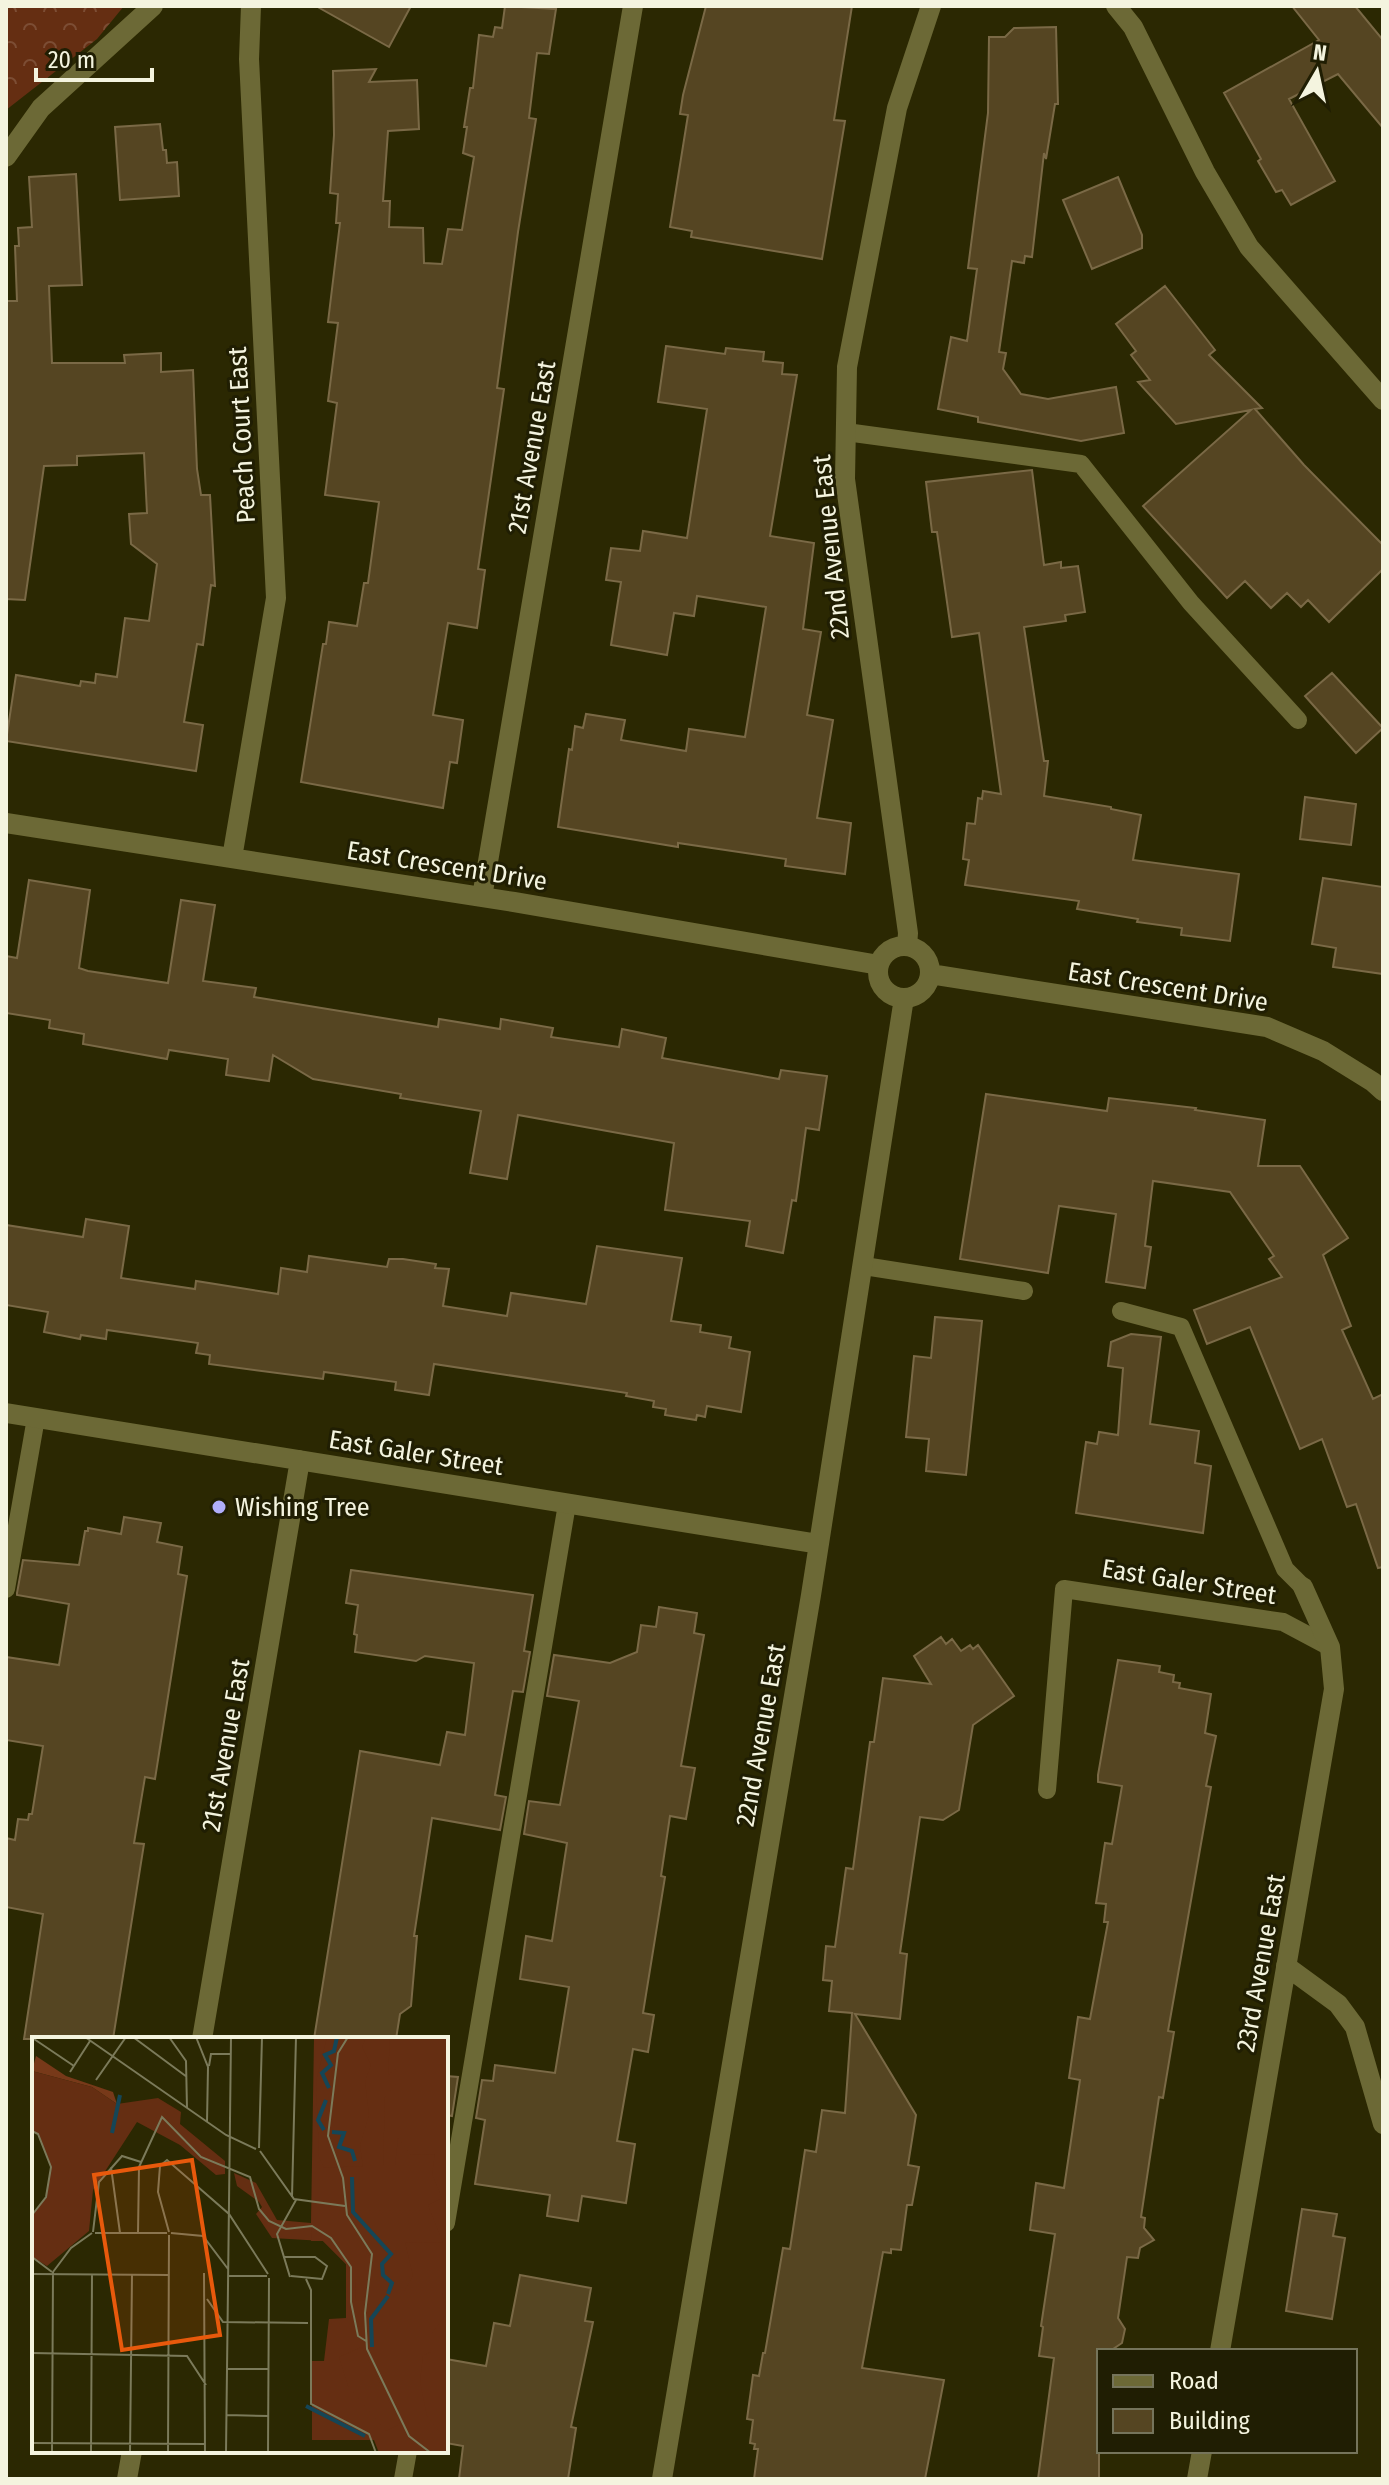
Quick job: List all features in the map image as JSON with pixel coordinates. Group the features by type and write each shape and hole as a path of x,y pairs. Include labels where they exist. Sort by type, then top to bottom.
{"street":[{"path":"6,157 41,108 153,6"},
{"name":"Peach Court East","path":"232,858 276,598 249,59 251,6"},
{"name":"21st Avenue East","path":"482,897 633,6"},
{"name":"22nd Avenue East","path":"907,946 908,933 845,479 847,367 897,108 931,6"},
{"path":"1116,6 1133,27 1205,172 1249,247 1383,400"},
{"name":"East Crescent Drive","path":"6,823 482,897 879,965"},
{"path":"907,946 924,955 930,974 925,988 918,995 904,998 894,996 881,985 879,965 892,949 907,946"},
{"name":"East Crescent Drive","path":"930,974 1267,1027 1323,1051 1383,1091"},
{"name":"22nd Avenue East","path":"662,2479 819,1544 904,998"},
{"name":"East Galer Street","path":"6,1413 819,1544"},
{"name":"21st Avenue East","path":"202,2037 300,1460"},
{"name":"23rd Avenue East","path":"1220,2349 1334,1689 1330,1647 1303,1587"},
{"path":"1286,1966 1338,2004 1355,2027 1383,2124"},
{"path":"127,2479 132,2453"},
{"path":"1197,2479 1202,2453"}],"lane":[{"path":"846,432 1081,464 1191,603 1298,720"},
{"path":"864,1266 1024,1291"},
{"path":"1121,1311 1181,1327 1285,1569 1303,1587"},
{"path":"6,1589 36,1418"},
{"path":"448,2211 567,1504"},
{"name":"East Galer Street","path":"1047,1790 1064,1589 1283,1622 1330,1647"},
{"path":"403,2479 408,2453"}],"green space":[{"path":"6,6 124,6 97,39 6,110"}],"building":[{"path":"316,6 411,6 389,47"},
{"path":"505,6 556,9 549,54 537,53 529,118 536,119 497,388 504,389 478,569 485,570 477,628 448,623 433,715 463,720 457,763 450,762 443,808 301,782 329,622 357,626 364,583 368,583 379,502 325,495 337,403 328,401 338,323 328,322 340,223 336,223 338,194 330,193 334,135 333,71 376,69 369,82 417,80 419,129 388,131 383,201 390,201 389,227 423,228 424,263 442,264 448,229 462,230 474,157 463,153 467,127 464,127 470,88 473,88 479,35 493,37 495,27 502,28"},
{"path":"706,6 852,6 834,120 845,121 822,259 691,237 692,231 670,227 688,115 680,114 683,95"},
{"path":"1292,6 1355,6 1383,40 1383,128 1338,74 1289,99 1335,181 1291,205 1282,190 1276,192 1224,93 1319,40"},
{"path":"1056,27 1058,104 1055,104 1046,159 1044,153 1032,257 1025,256 1024,263 1012,261 999,352 1006,353 1003,369 1021,394 1048,399 1116,387 1124,433 1081,441 978,422 978,417 938,409 951,337 967,341 977,269 968,268 988,113 989,37 1005,37 1014,28"},
{"path":"160,124 167,163 177,162 179,196 120,200 115,127"},
{"path":"76,174 82,285 49,286 52,363 125,363 124,355 161,353 161,372 193,370 197,469 201,495 210,495 215,586 211,585 203,645 197,644 184,722 203,725 196,771 6,741 16,675 80,686 81,681 95,683 96,674 117,677 125,618 149,621 157,564 131,544 129,514 147,513 144,453 77,456 77,465 44,466 25,600 6,599 6,301 17,301 15,246 19,246 18,228 32,227 29,177"},
{"path":"1118,177 1142,235 1142,248 1092,269 1063,200"},
{"path":"1165,286 1215,350 1209,355 1262,408 1255,409 1304,465 1383,545 1383,569 1329,622 1308,600 1301,607 1287,593 1271,608 1245,581 1227,598 1143,506 1251,410 1176,424 1138,382 1150,380 1131,355 1136,351 1116,324"},
{"path":"666,346 725,354 726,348 764,352 763,361 783,363 782,374 797,375 770,536 814,543 803,629 821,632 807,715 833,720 817,818 851,823 845,874 785,866 786,859 678,843 678,847 558,827 569,749 572,750 575,726 583,728 586,714 625,720 621,740 686,751 689,729 745,737 766,607 697,596 694,616 674,613 667,655 611,645 621,582 606,580 611,548 640,551 643,531 687,538 707,409 658,402"},
{"path":"1032,470 1044,565 1061,562 1061,568 1078,566 1085,612 1065,615 1066,621 1024,627 1044,761 1048,761 1044,796 1141,815 1133,860 1239,874 1230,941 1181,935 1182,928 1077,909 1079,901 965,885 969,860 963,859 967,823 975,824 978,798 982,799 983,791 1001,794 979,633 952,637 937,532 932,532 926,482"},
{"path":"1332,673 1383,728 1356,753 1305,696"},
{"path":"1305,797 1356,804 1351,845 1300,839"},
{"path":"1323,878 1383,887 1383,974 1333,967 1336,948 1312,944"},
{"path":"29,880 90,890 79,968 88,971 168,983 181,900 215,905 203,981 256,988 254,997 438,1027 439,1019 500,1029 501,1019 553,1028 551,1037 619,1047 622,1029 666,1038 662,1058 779,1079 781,1070 827,1076 819,1130 806,1128 796,1201 792,1200 783,1253 746,1246 750,1221 665,1210 674,1143 518,1115 507,1179 470,1173 481,1111 313,1079 273,1055 269,1081 226,1075 228,1059 169,1050 167,1059 83,1044 84,1034 49,1028 50,1020 6,1013 6,956 17,958"},
{"path":"986,1094 1107,1111 1109,1098 1265,1120 1258,1166 1300,1166 1348,1238 1323,1255 1351,1326 1342,1330 1373,1399 1383,1394 1383,1567 1378,1568 1356,1504 1347,1507 1322,1439 1300,1449 1250,1327 1207,1344 1194,1310 1282,1277 1269,1259 1274,1256 1230,1192 1153,1181 1145,1246 1151,1247 1145,1288 1106,1282 1116,1214 1059,1206 1048,1273 960,1259"},
{"path":"86,1219 129,1226 121,1278 195,1289 196,1281 278,1294 281,1268 307,1272 309,1256 387,1267 389,1259 403,1259 449,1269 443,1306 507,1316 511,1293 586,1304 597,1246 682,1258 671,1321 701,1325 700,1332 731,1337 729,1348 750,1352 741,1412 707,1406 705,1417 697,1415 696,1420 665,1415 666,1409 653,1407 654,1401 626,1396 627,1393 434,1364 429,1395 395,1390 396,1382 324,1372 323,1379 209,1364 210,1355 196,1353 198,1343 107,1330 106,1339 81,1335 80,1339 44,1332 48,1312 6,1305 6,1225 83,1237"},
{"path":"935,1317 982,1321 966,1475 926,1471 929,1439 906,1437 914,1356 931,1358"},
{"path":"1131,1334 1161,1337 1150,1424 1199,1431 1195,1463 1211,1466 1203,1533 1076,1513 1086,1442 1097,1444 1099,1432 1118,1435 1123,1368 1108,1366 1111,1342"},
{"path":"124,1517 161,1523 157,1542 182,1547 178,1574 187,1576 155,1779 145,1777 134,1843 144,1844 113,2037 24,2039 43,1914 6,1907 6,1838 15,1840 18,1819 28,1820 29,1814 32,1814 43,1746 6,1740 6,1657 59,1665 69,1604 17,1595 23,1560 79,1565 88,1528 121,1534"},
{"path":"351,1570 533,1595 524,1651 530,1652 523,1692 513,1691 495,1795 506,1797 500,1830 432,1818 414,1936 417,1936 411,2006 400,2014 396,2037 314,2037 360,1751 440,1765 447,1732 465,1735 474,1663 425,1656 416,1661 355,1652 358,1605 346,1603"},
{"path":"659,1607 697,1613 694,1633 704,1635 681,1766 695,1768 686,1819 670,1816 661,1876 665,1877 643,2013 654,2015 648,2052 633,2049 617,2141 635,2144 626,2203 582,2196 578,2221 547,2216 550,2195 475,2184 485,2120 476,2118 482,2080 493,2081 495,2065 555,2073 569,1987 520,1979 526,1936 552,1941 567,1843 524,1834 529,1801 560,1805 579,1701 547,1696 554,1655 610,1663 637,1652 641,1625 656,1627"},
{"path":"941,1637 946,1644 952,1639 961,1651 970,1645 973,1649 978,1645 1014,1696 973,1725 959,1810 943,1820 920,1817 900,1953 907,1954 900,2019 855,2014 916,2115 908,2165 919,2167 912,2205 907,2205 901,2250 883,2252 862,2368 944,2380 925,2479 754,2479 758,2449 750,2443 753,2420 747,2419 753,2375 759,2376 765,2353 783,2248 790,2249 805,2150 816,2152 822,2110 845,2113 852,2013 829,2011 832,1981 823,1980 826,1946 835,1947 846,1868 853,1869 870,1742 874,1742 883,1678 931,1684 914,1656"},
{"path":"1118,1660 1160,1666 1159,1672 1174,1675 1173,1682 1180,1683 1179,1688 1211,1694 1205,1733 1216,1736 1206,1786 1211,1787 1168,2031 1174,2032 1163,2098 1159,2097 1141,2217 1145,2218 1144,2228 1154,2240 1140,2248 1138,2258 1127,2257 1118,2318 1125,2329 1122,2343 1113,2349 1097,2349 1099,2479 1038,2479 1054,2358 1039,2356 1041,2326 1055,2234 1030,2230 1036,2183 1064,2188 1080,2080 1069,2078 1078,2017 1090,2019 1108,1922 1104,1922 1106,1904 1096,1903 1105,1843 1112,1844 1122,1786 1098,1782"},
{"path":"448,2076 458,2077 452,2116 448,2115"},
{"path":"1302,2209 1337,2214 1333,2236 1345,2238 1332,2319 1286,2311"},
{"path":"520,2275 591,2288 585,2321 593,2322 571,2427 576,2428 568,2479 459,2479 463,2446 448,2443 448,2359 486,2366 494,2323 510,2326"}],"place":[{"name":"Wishing Tree","path":"219,1507"}]}
